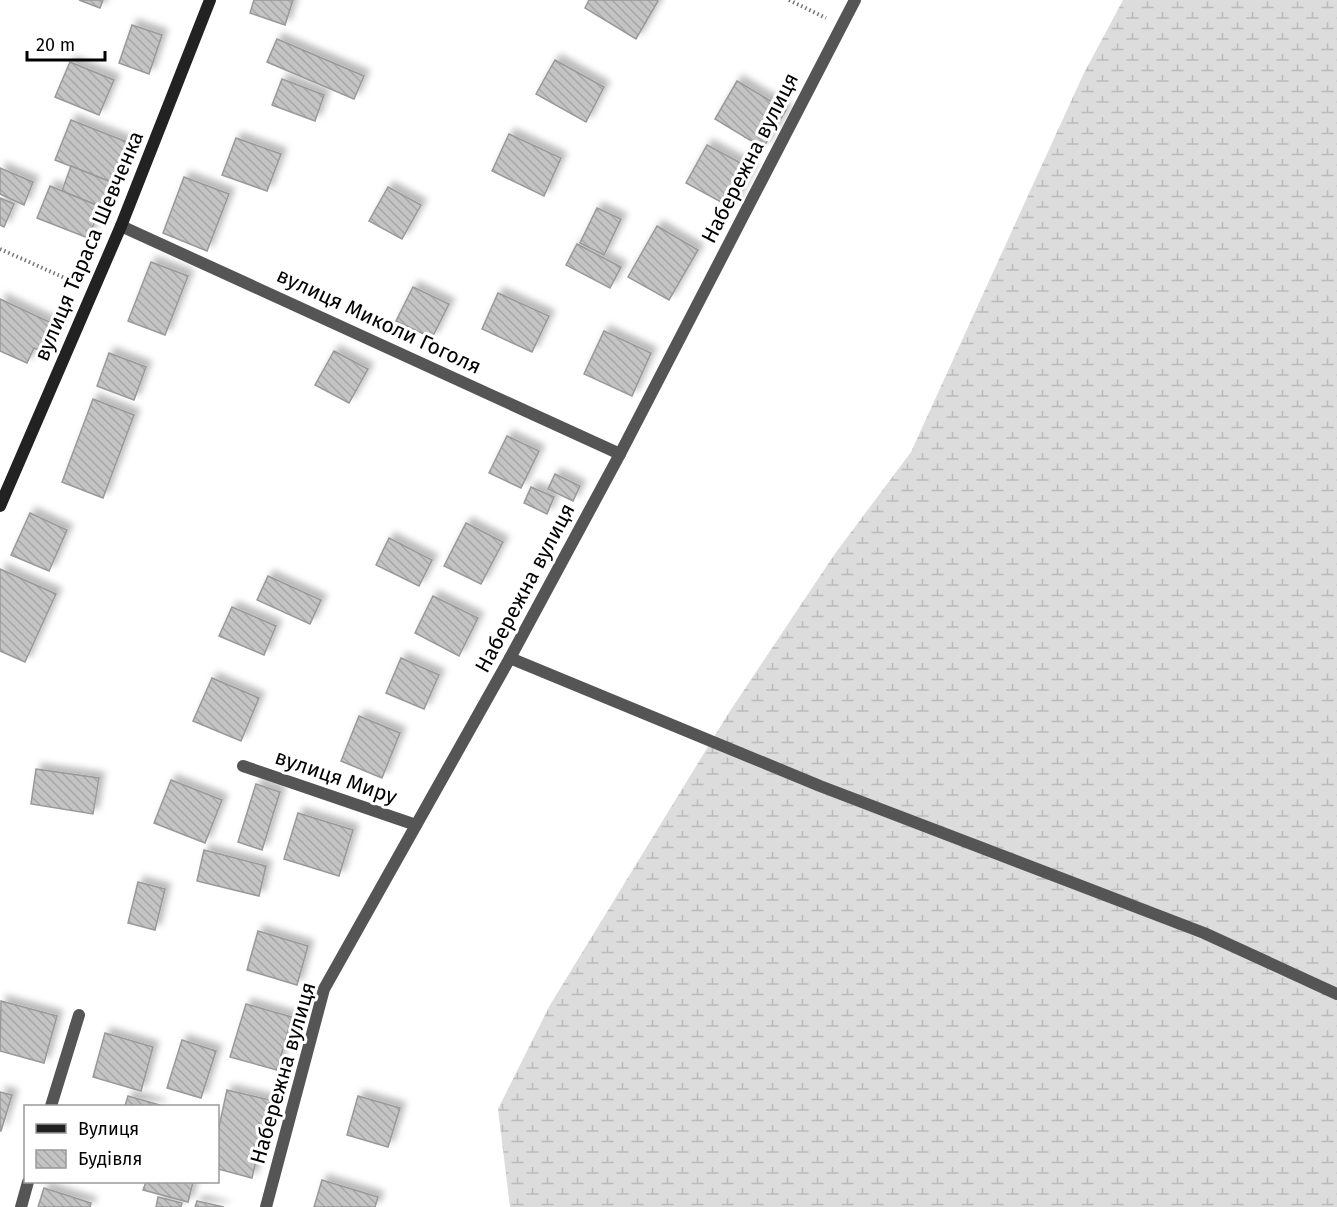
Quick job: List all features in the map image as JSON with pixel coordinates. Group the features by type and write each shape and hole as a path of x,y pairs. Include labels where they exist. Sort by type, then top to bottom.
{"main road":[{"name":"вулиця Тараса Шевченка","path":"0,506 121,226 210,0"}],"street":[{"name":"Набережна вулиця","path":"266,1207 324,989 510,658 620,454 855,0"},
{"name":"вулиця Миколи Гоголя","path":"121,226 301,306 620,454"},
{"path":"510,658 820,786 1204,933 1337,994"},
{"name":"вулиця Миру","path":"243,766 416,825"},
{"path":"52,1105 79,1015"},
{"path":"21,1207 28,1183"}],"path":[{"path":"789,0 840,26"},
{"path":"0,249 93,291"}],"green space":[{"path":"1123,0 1337,0 1337,1207 510,1207 498,1109 550,1005 728,714 834,555 911,452 1083,75"}],"building":[{"path":"79,0 103,0 100,8"},
{"path":"254,0 293,0 285,25 250,13"},
{"path":"589,0 658,1 636,39 585,8"},
{"path":"132,25 162,35 149,74 119,63"},
{"path":"277,39 364,76 354,99 267,62"},
{"path":"555,60 604,87 586,122 536,94"},
{"path":"70,62 114,80 99,115 55,97"},
{"path":"282,79 324,95 315,121 272,105"},
{"path":"737,81 786,110 763,148 715,119"},
{"path":"71,120 127,142 111,182 55,160"},
{"path":"509,134 561,158 544,196 492,171"},
{"path":"236,138 281,154 267,191 222,175"},
{"path":"707,145 752,169 732,208 686,183"},
{"path":"71,166 111,182 105,196 110,198 106,209 62,191"},
{"path":"0,168 33,182 24,205 0,194"},
{"path":"184,177 229,194 207,251 163,233"},
{"path":"50,186 101,207 88,238 37,218"},
{"path":"388,187 421,205 402,239 369,221"},
{"path":"0,198 14,204 4,227 0,225"},
{"path":"597,208 621,219 604,255 580,243"},
{"path":"657,226 698,250 669,300 628,277"},
{"path":"577,244 621,267 610,288 566,265"},
{"path":"151,262 188,276 165,335 128,321"},
{"path":"413,287 449,304 432,338 396,321"},
{"path":"498,293 549,316 532,352 482,329"},
{"path":"0,299 58,326 45,353 34,348 27,363 0,351"},
{"path":"604,331 651,353 632,396 584,374"},
{"path":"334,351 368,369 349,403 315,385"},
{"path":"109,353 146,367 134,400 97,386"},
{"path":"93,399 134,415 103,498 62,482"},
{"path":"507,436 539,451 521,488 489,473"},
{"path":"555,474 580,486 573,501 548,489"},
{"path":"531,487 554,497 547,514 524,503"},
{"path":"30,513 67,530 49,571 11,555"},
{"path":"466,523 503,542 481,584 444,566"},
{"path":"389,538 432,560 419,586 376,565"},
{"path":"0,569 56,594 25,662 0,651"},
{"path":"268,576 321,600 310,624 257,600"},
{"path":"433,596 478,618 459,656 415,633"},
{"path":"232,607 276,626 264,655 219,636"},
{"path":"401,658 439,675 424,709 386,693"},
{"path":"212,678 259,698 241,741 193,721"},
{"path":"359,716 400,733 382,778 341,761"},
{"path":"36,769 99,778 93,814 31,804"},
{"path":"171,780 222,800 205,843 154,823"},
{"path":"256,784 280,792 262,850 238,842"},
{"path":"298,813 353,830 339,876 284,859"},
{"path":"204,850 266,866 259,896 197,881"},
{"path":"138,882 165,889 155,930 128,923"},
{"path":"258,931 308,946 297,985 247,970"},
{"path":"1,1001 57,1016 44,1063 0,1051"},
{"path":"246,1004 292,1017 277,1070 230,1057"},
{"path":"105,1033 153,1047 141,1091 93,1077"},
{"path":"182,1040 216,1051 201,1098 167,1088"},
{"path":"227,1090 270,1100 252,1178 219,1169 219,1126"},
{"path":"0,1092 12,1095 1,1131 0,1131"},
{"path":"128,1096 160,1105 125,1105"},
{"path":"358,1096 400,1108 388,1147 347,1135"},
{"path":"322,1180 378,1197 375,1207 314,1207"},
{"path":"146,1183 193,1183 188,1202 143,1190"},
{"path":"44,1188 91,1203 90,1207 38,1207"},
{"path":"158,1197 182,1203 181,1207 156,1207"},
{"path":"197,1201 224,1207 195,1207"}]}
